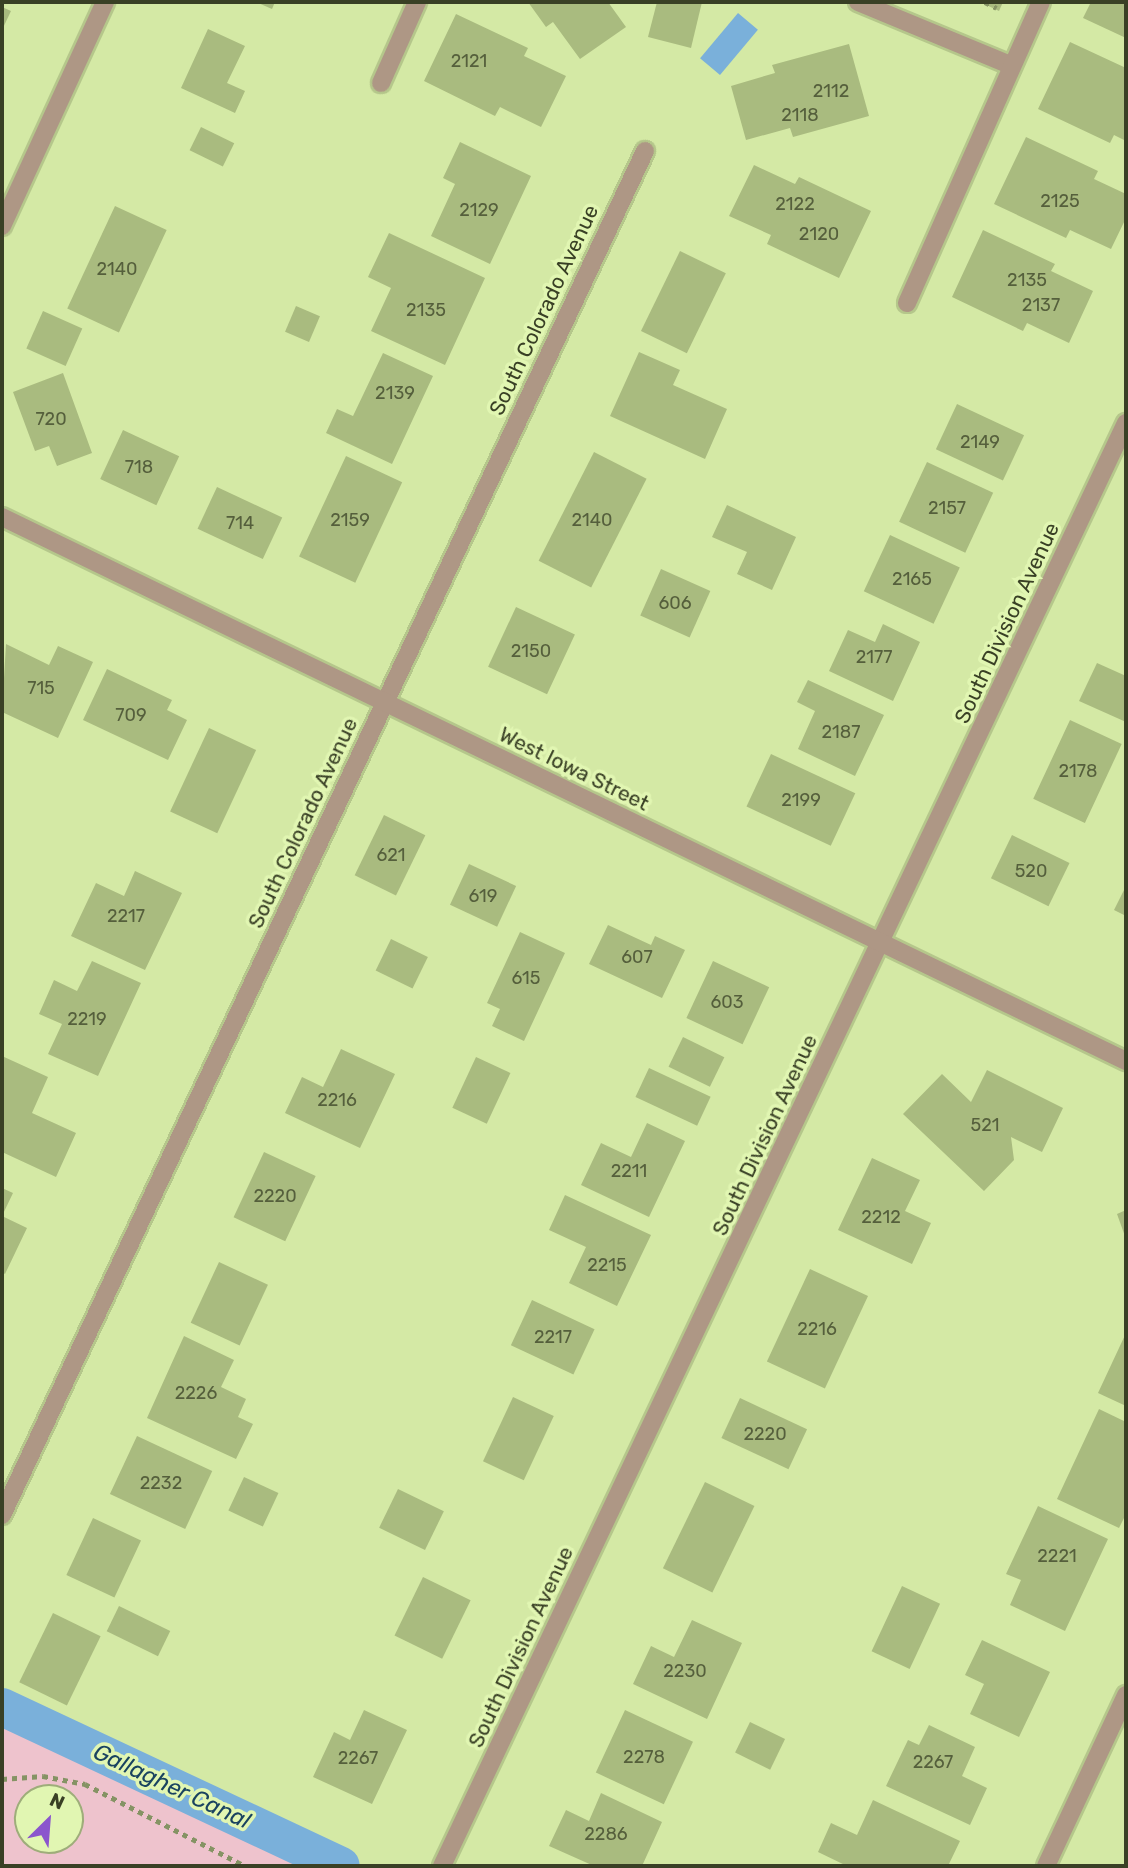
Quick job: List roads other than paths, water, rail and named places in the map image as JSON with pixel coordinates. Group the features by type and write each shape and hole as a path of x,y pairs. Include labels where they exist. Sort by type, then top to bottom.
{"street":[{"path":"2,226 105,2"},
{"path":"381,83 417,2"},
{"path":"858,2 1010,65"},
{"path":"907,303 1010,65 1041,2"},
{"name":"South Colorado Avenue","path":"2,1515 645,151"},
{"name":"South Division Avenue","path":"442,1866 1126,423"},
{"name":"West Iowa Street","path":"2,517 1126,1061"},
{"path":"1046,1866 1126,1695"}],"water":[{"path":"738,13 758,30 720,75 700,58"}],"waterway":[{"name":"Gallagher Canal","path":"2,1707 341,1866"}]}
